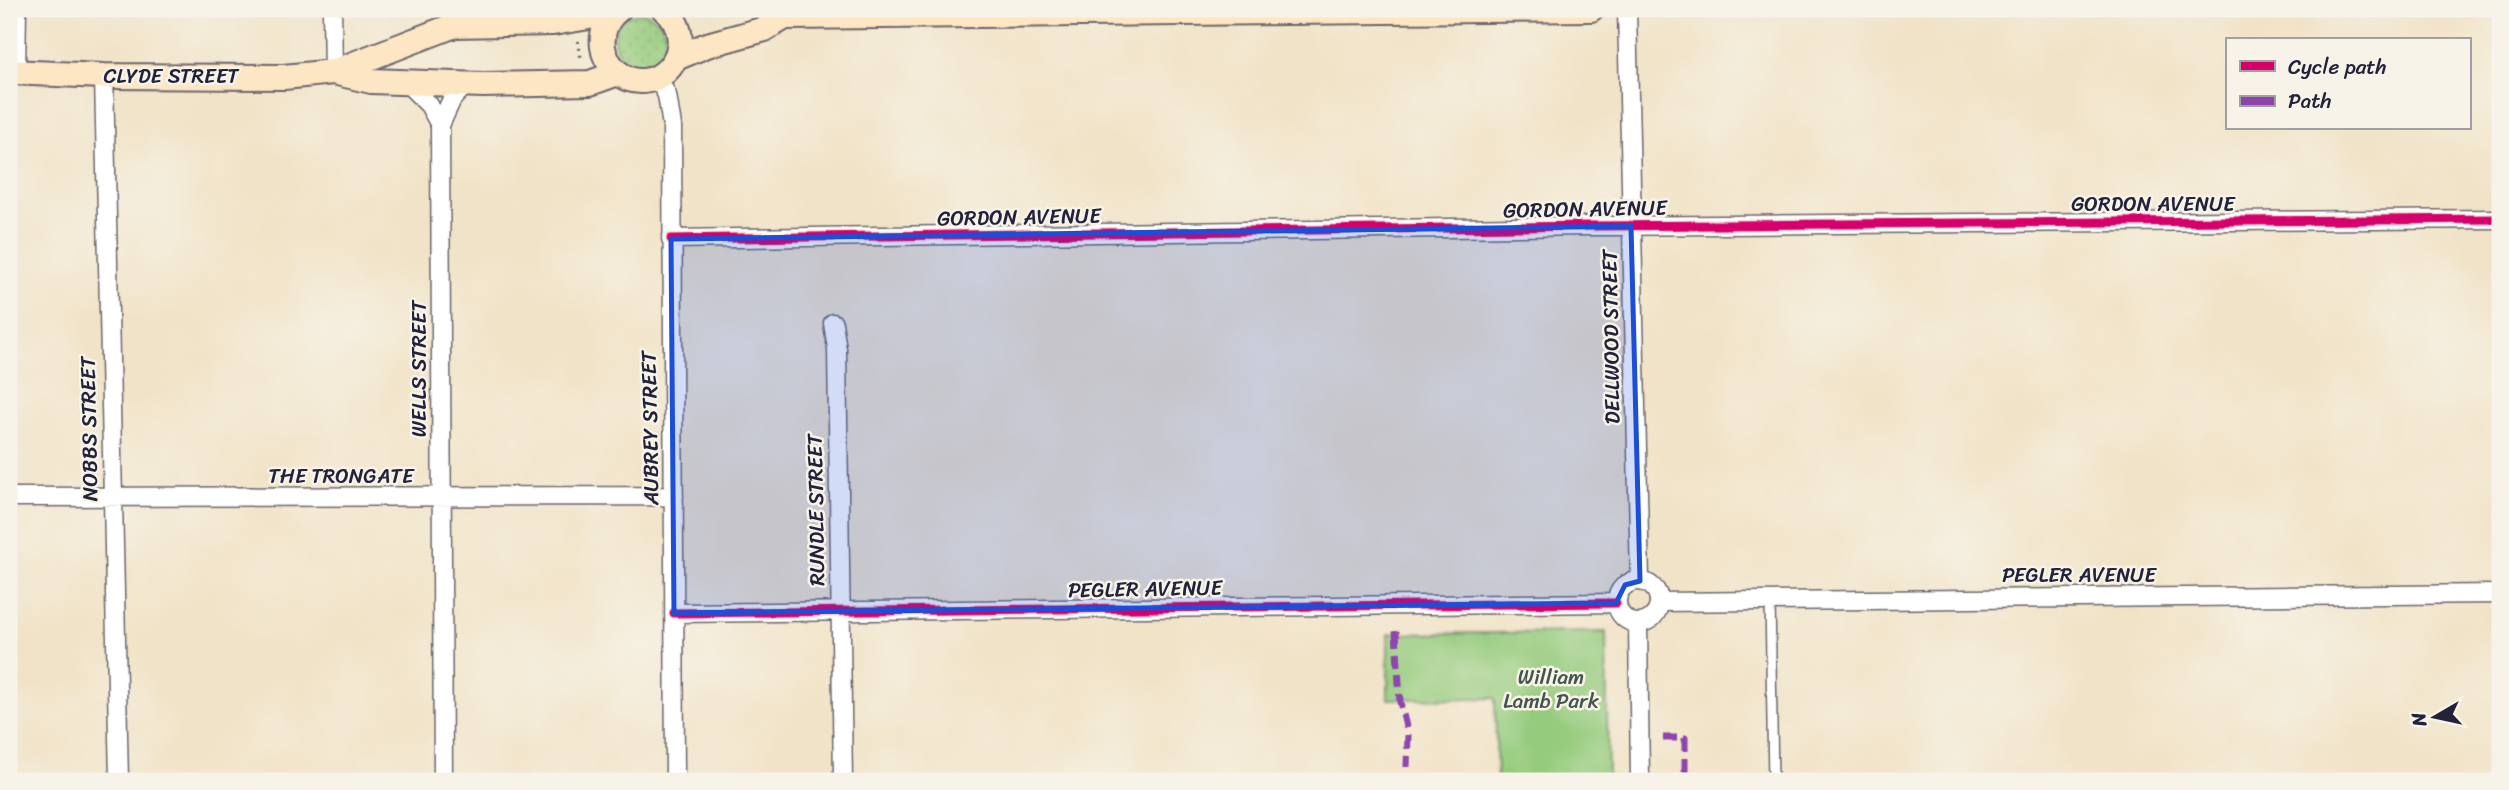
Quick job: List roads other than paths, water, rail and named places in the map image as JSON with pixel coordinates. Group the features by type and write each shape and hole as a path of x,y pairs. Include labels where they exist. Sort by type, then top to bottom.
{"main road":[{"path":"616,11 606,24 602,37 603,50 609,63 618,72 637,80 657,76 668,69 676,58 680,33 670,9"},
{"path":"676,58 707,45 765,29 776,13 1591,9"},
{"name":"CLYDE STREET","path":"12,72 104,76 284,77 333,72 455,25 553,23 616,11"},
{"name":"CLYDE STREET","path":"333,72 371,81 466,84 590,83 618,72"}],"street":[{"path":"12,72 17,9"},
{"path":"332,9 333,72"},
{"name":"DELLWOOD STREET","path":"1627,9 1640,581"},
{"name":"NOBBS STREET","path":"104,76 119,781"},
{"name":"AUBREY STREET","path":"657,76 667,95 672,125 675,781"},
{"path":"407,83 429,105 440,125"},
{"name":"WELLS STREET","path":"443,781 440,125 452,99 466,84"},
{"name":"GORDON AVENUE","path":"671,239 1631,226 2500,219"},
{"name":"RUNDLE STREET","path":"833,323 837,349 843,781"},
{"name":"THE TRONGATE","path":"9,497 113,499 674,496"},
{"path":"1640,581 1654,589 1658,602 1656,613 1650,620 1630,622 1622,616 1616,603 1625,585 1640,581"},
{"name":"PEGLER AVENUE","path":"1658,602 2500,594"},
{"name":"PEGLER AVENUE","path":"674,613 1616,603"},
{"path":"1638,623 1640,781"}],"lane":[{"path":"1770,600 1773,781"}],"park label":[{"name":"William Lamb Park","path":"1551,689"}]}
